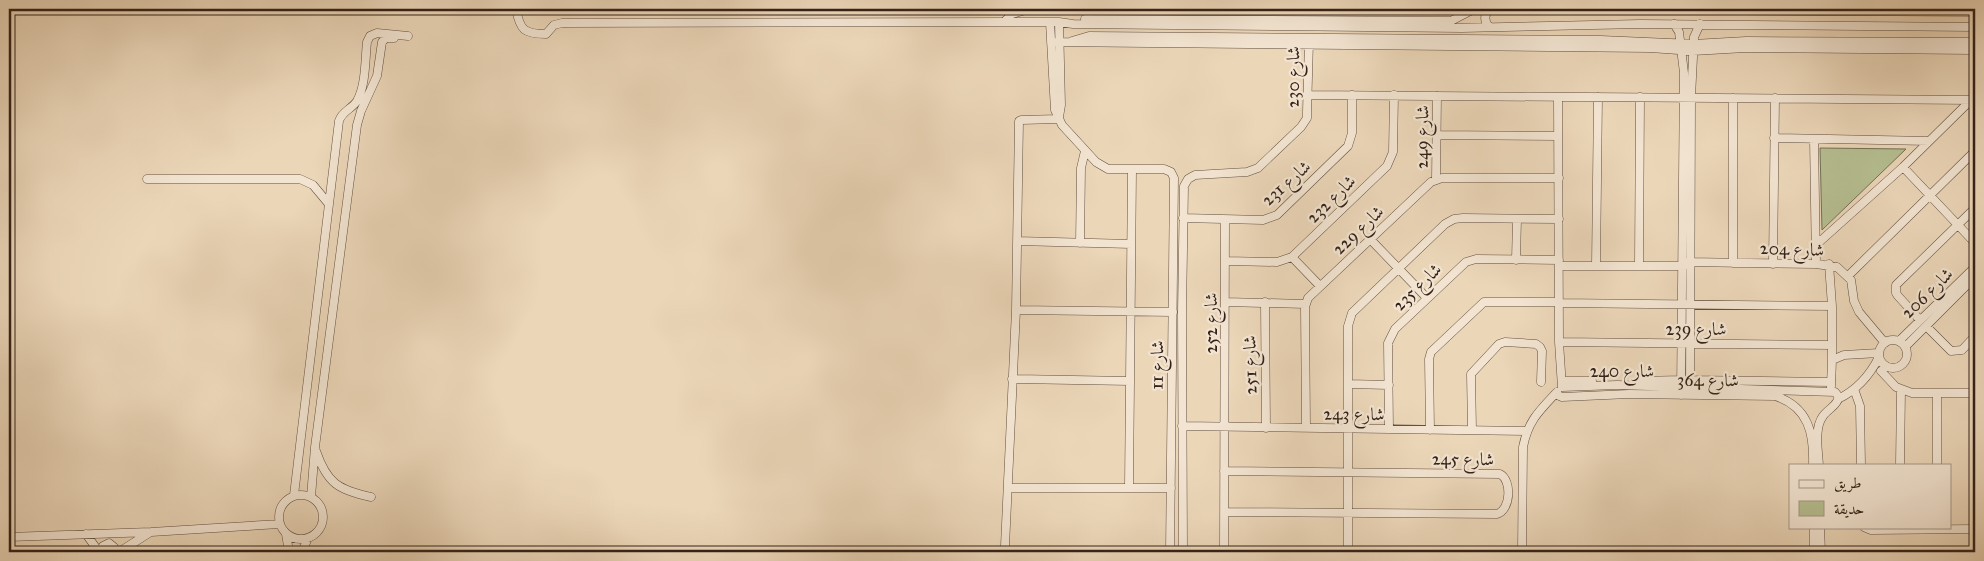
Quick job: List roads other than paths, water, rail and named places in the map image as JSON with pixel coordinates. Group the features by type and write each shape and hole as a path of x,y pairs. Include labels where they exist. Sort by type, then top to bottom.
{"street":[{"path":"516,9 521,26 527,32 535,34 546,34 554,25 562,23 1062,22 1076,19 1462,28 1674,24 1975,26 1973,12 1950,11 1533,9"},
{"path":"1004,22 1012,14 1029,9"},
{"path":"1154,22 1451,20 1474,9"},
{"path":"1489,9 1485,16 1489,27"},
{"path":"1943,26 1948,19 1950,11"},
{"path":"1460,16 1463,22 1462,28"},
{"path":"1050,22 1055,42 1061,105 1058,119"},
{"path":"1055,42 1062,22"},
{"path":"1674,24 1679,32 1687,97"},
{"path":"1690,395 1682,305 1686,263 1687,97 1695,32 1700,24"},
{"path":"373,34 382,42"},
{"path":"311,497 315,446 357,125 361,111 377,76 382,42 386,38 408,36 373,34"},
{"path":"294,496 339,121 342,115 356,103 361,91 367,42 373,34"},
{"path":"1055,42 1309,41 1650,48 1975,50 1975,42 1754,41 1693,48"},
{"name":"شارع 230","path":"1184,186 1188,179 1195,175 1247,172 1258,168 1305,123 1307,118 1309,41"},
{"path":"1308,95 1973,100"},
{"name":"شارع 231","path":"1184,218 1263,220 1277,215 1345,150 1351,138 1352,95"},
{"name":"شارع 232","path":"1292,257 1390,162 1393,152 1394,95"},
{"name":"شارع 249","path":"1436,180 1437,96"},
{"path":"1522,552 1523,447 1526,431 1535,416 1562,384 1559,342 1558,97"},
{"path":"1596,266 1598,97"},
{"path":"1640,97 1640,266"},
{"path":"1733,98 1733,263"},
{"path":"1773,264 1774,98"},
{"path":"1816,244 1903,167 1973,100"},
{"path":"351,108 361,111"},
{"path":"1058,119 1096,162 1108,169 1132,170 1129,488"},
{"path":"1007,552 1005,546 1016,310 1019,121 1058,119"},
{"path":"1438,135 1558,136"},
{"path":"1774,138 1929,141"},
{"path":"1814,139 1816,264"},
{"path":"1885,343 1859,312 1854,301 1851,280 1848,276 1975,150"},
{"path":"1080,243 1081,168 1085,151"},
{"path":"1903,167 1975,242"},
{"name":"شارع 11","path":"1132,170 1164,169 1171,172 1174,178 1170,552"},
{"path":"1436,180 1559,178"},
{"path":"147,179 300,179 313,185 328,203"},
{"name":"شارع 229","path":"1305,304 1308,298 1320,286 1427,185 1436,180"},
{"name":"شارع 11","path":"1183,552 1184,186"},
{"path":"1975,208 1896,285 1898,296 1950,351 1962,350 1975,336"},
{"path":"1348,552 1348,326 1350,317 1445,224 1454,219 1559,219"},
{"path":"1516,260 1517,219"},
{"name":"شارع 252","path":"1224,552 1225,220"},
{"path":"1370,240 1428,298"},
{"path":"1017,241 1131,244"},
{"path":"1226,261 1277,262 1292,257 1320,286"},
{"name":"شارع 235","path":"1388,429 1390,338 1395,329 1466,262 1476,260 1516,260 1596,266 1640,266"},
{"path":"1681,395 1691,305 1686,263"},
{"name":"شارع 204","path":"1640,266 1686,263 1829,264 1837,267 1848,276"},
{"path":"1819,464 1819,422 1835,395 1831,382 1832,306 1829,264"},
{"name":"شارع 206","path":"1902,344 1975,267"},
{"name":"شارع 206","path":"1923,323 1975,278"},
{"path":"1430,430 1429,359 1434,348 1480,305 1487,301 1832,306"},
{"path":"1226,302 1305,304 1306,428"},
{"name":"شارع 251","path":"1265,302 1266,428"},
{"path":"1016,310 1173,312"},
{"path":"1865,379 1885,343 1893,340 1902,344 1907,356 1902,364 1894,368 1881,362 1879,355"},
{"path":"1472,430 1471,374 1500,344 1505,342 1536,344 1540,346 1542,351 1541,382"},
{"name":"شارع 239","path":"1559,342 1687,345 1832,345"},
{"path":"1832,360 1844,355 1879,355"},
{"path":"1690,383 1835,395 1854,389 1865,379 1889,367"},
{"path":"1881,371 1901,390 1912,393 1975,393"},
{"path":"1012,379 1130,381"},
{"path":"1562,384 1831,382"},
{"path":"1348,384 1388,385"},
{"path":"1854,389 1860,406 1861,464"},
{"path":"1900,464 1901,390"},
{"name":"شارع 364","path":"1555,394 1562,397 1628,394 1775,396 1797,409 1809,425 1814,444 1813,464"},
{"path":"1937,394 1937,464"},
{"name":"شارع 243","path":"1182,426 1526,431"},
{"path":"315,446 324,471 332,482 350,492 371,497"},
{"name":"شارع 245","path":"1224,471 1500,474 1507,481 1507,506 1503,512 1497,514 1225,512"},
{"path":"1008,488 1170,488"},
{"path":"286,534 296,539 308,538 318,532 323,520 321,507 311,497 304,495 294,496 289,498 281,507 278,516 286,534 289,552"},
{"path":"9,537 151,532 280,524"},
{"path":"1814,528 1814,552"},
{"path":"1820,528 1820,552"},
{"path":"1866,528 1871,530 1975,529"},
{"path":"119,552 151,532"},
{"path":"86,534 100,552 103,546 109,543 114,546 115,552"},
{"path":"302,552 308,538"}]}
